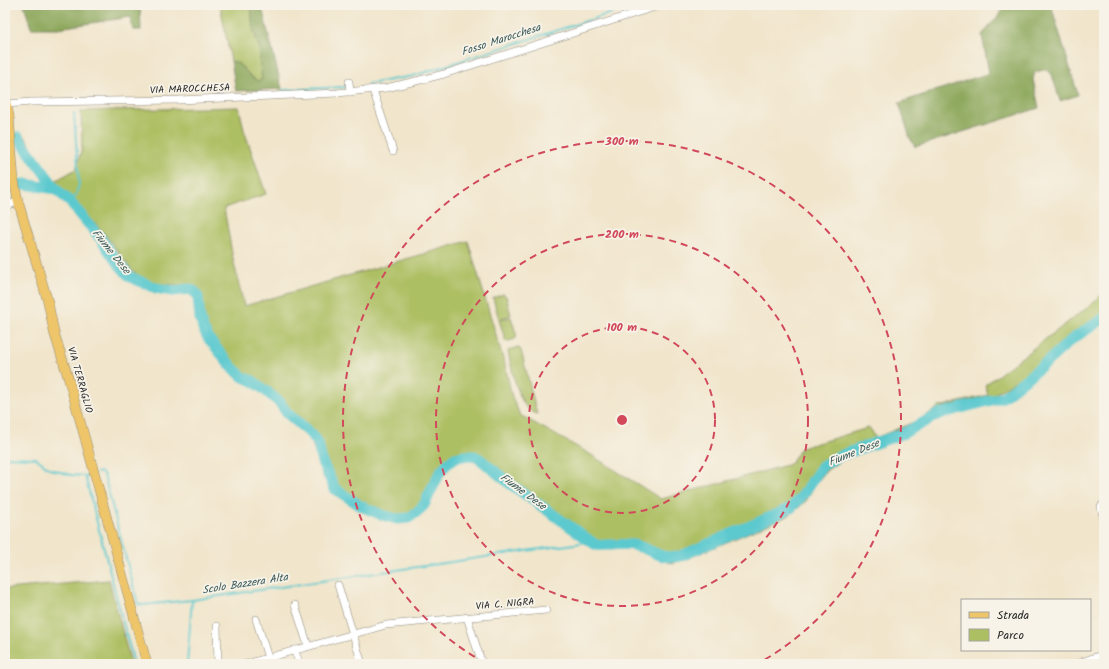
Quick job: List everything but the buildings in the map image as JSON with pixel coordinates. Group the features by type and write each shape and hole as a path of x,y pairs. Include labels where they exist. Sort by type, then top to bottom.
{"main road":[{"name":"VIA TERRAGLIO","path":"6,102 18,201 48,302 54,332 67,371 147,664"}],"street":[{"name":"VIA MAROCCHESA","path":"6,102 80,102 276,97 373,90 444,74 661,5"},
{"path":"348,82 350,92"},
{"path":"373,90 393,151"},
{"path":"5,207 18,201"},
{"path":"1104,503 1101,507 1104,521"},
{"path":"338,585 362,664"},
{"path":"295,606 308,646"},
{"name":"VIA C. NIGRA","path":"482,664 467,617 546,610"},
{"path":"246,664 392,624 467,617"},
{"path":"256,619 268,658"},
{"path":"217,626 218,664"},
{"path":"294,650 300,664"},
{"path":"1076,664 1104,654"}],"green space":[{"path":"24,5 140,5 141,30 133,30 130,17 59,28 31,28"},
{"path":"220,5 251,5 253,28 261,50 260,65 262,79 258,81 254,79 239,64 231,61"},
{"path":"251,5 270,5 262,8 282,89 236,91 231,61 239,64 254,79 258,81 262,79 260,50 253,28"},
{"path":"1007,5 1051,5 1078,95 1060,101 1052,75 1048,70 1035,72 1033,79 1039,108 915,147 910,138 899,103 989,73 982,35"},
{"path":"239,107 244,130 266,194 224,208 233,259 244,306 468,241 505,365 512,397 520,415 588,453 661,499 787,465 792,462 801,448 868,428 872,431 875,438 914,422 895,434 882,446 845,458 827,470 813,487 807,500 788,516 684,560 681,556 674,563 663,561 636,549 593,547 503,483 477,461 470,459 460,460 453,464 443,475 424,508 411,520 396,522 382,519 361,510 335,495 323,476 312,443 299,427 263,392 248,381 213,338 205,324 202,295 196,287 159,284 146,281 137,275 104,233 72,199 56,186 33,154 22,134 55,181 76,169 82,148 81,111"},
{"path":"1104,292 1103,314 1058,347 1023,376 990,397 944,407 922,418 939,407 988,395 985,385 1092,304"},
{"path":"503,294 506,296 511,315 499,319 493,298"},
{"path":"511,317 517,337 506,342 499,320"},
{"path":"518,347 521,350 537,414 530,411 525,405 514,378 508,352 509,350"},
{"path":"109,580 131,664 5,664 5,589"}],"water":[{"path":"1104,313 1104,324 1072,336 1103,314"}],"waterway":[{"name":"Fosso Marocchesa","path":"368,84 413,76 637,5"},
{"name":"Fosso Marocchesa","path":"283,90 345,87"},
{"path":"70,202 76,195 79,184 74,113"},
{"name":"Fiume Dese","path":"18,137 56,189 70,202 130,277 156,288 173,291 190,289 195,292 198,297 200,318 208,338 233,368 243,377 253,381 266,391 280,403 287,413 310,433 318,443 322,462 335,489 361,506 382,515 397,519 409,518 424,505 440,472 447,464 455,458 462,456 474,456 596,545 633,545 666,557 681,556 791,508 802,496 822,466 837,457 904,433 939,414 1003,397 1047,362 1071,340 1104,318"},
{"name":"Fiume Dese","path":"5,172 6,180 9,185 25,184 56,189"},
{"name":"Scolo Bazzera Alta","path":"5,457 36,458 50,469 71,475 86,476 93,474"},
{"name":"Scolo Bazzera Alta","path":"97,473 100,472 104,475 138,604 142,605 192,600 581,543 589,540"},
{"path":"85,476 134,664"},
{"path":"187,664 192,600"}]}
